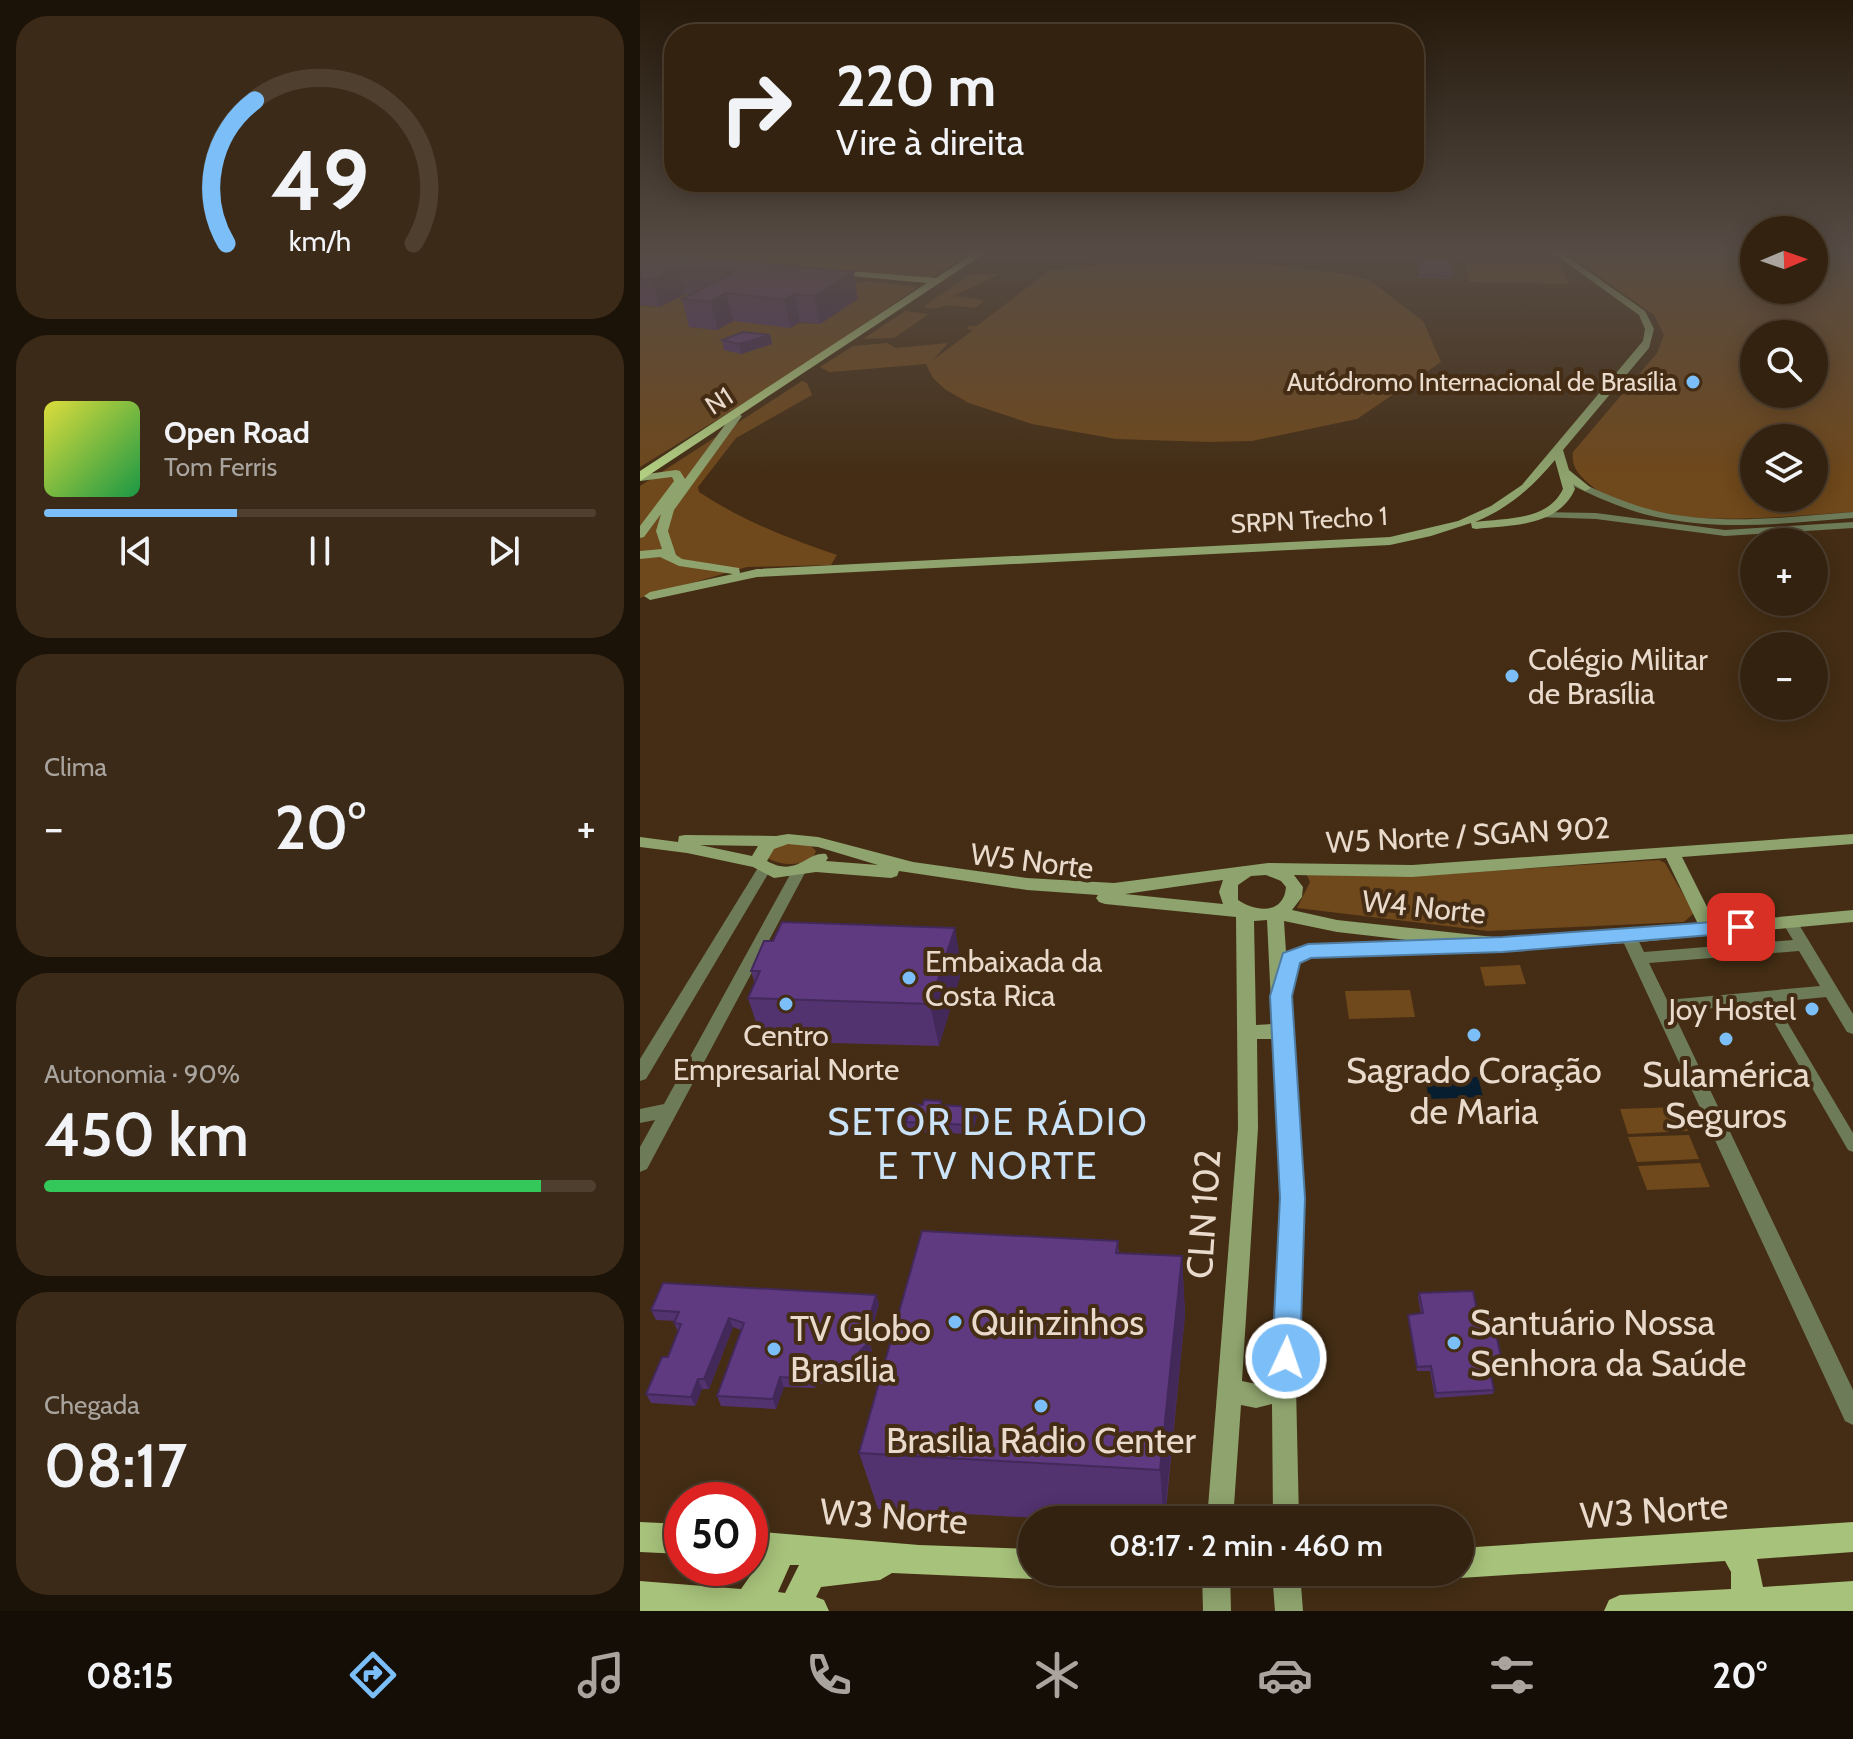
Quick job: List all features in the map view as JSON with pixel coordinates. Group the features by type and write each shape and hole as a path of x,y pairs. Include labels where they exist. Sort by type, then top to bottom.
{"highway":[{"name":"N1","path":"640,477 868,328"}],"main road":[{"name":"SRPN Trecho 1","path":"645,598 710,581 757,573 1390,541 1450,528 1504,505 1540,472 1646,346 1651,336 1650,328"},
{"path":"645,598 668,586 676,576 674,558 662,531 668,510 737,416"},
{"path":"1450,528 1540,515 1567,498 1567,476 1558,451"},
{"path":"640,477 667,472 676,473 680,481 640,534"},
{"path":"1540,472 1567,476 1585,488"},
{"path":"1504,505 1523,513 1540,515"},
{"path":"1519,519 1563,516"},
{"name":"SRPN Trecho 1","path":"640,555 757,573"},
{"path":"640,835 693,840 798,839 894,865 1094,889 1130,888 1247,871 1268,869 1289,878 1295,887 1295,898 1289,906 1276,913 1244,912 1230,902 1227,887 1237,875 1247,871"},
{"name":"W5 Norte / SGAN 902","path":"1268,869 1412,871 1853,839"},
{"path":"640,842 687,848 761,866 762,850 775,841"},
{"path":"807,869 823,851 822,845"},
{"path":"1671,852 1710,930"},
{"name":"W5 Norte","path":"761,866 774,872 807,869 1244,912"},
{"name":"CLN 102","path":"1221,1506 1248,1128 1244,912"},
{"path":"1276,913 1292,1212 1284,1386 1286,1506"},
{"name":"W4 Norte","path":"1276,913 1337,926 1503,944 1629,937 1853,916"},
{"path":"1281,996 1290,958 1308,951 1503,944"},
{"path":"1248,1032 1284,1031"},
{"path":"1229,1387 1247,1397 1272,1394 1284,1386"},
{"path":"640,1537 664,1538"},
{"name":"W3 Norte","path":"1474,1562 1853,1537"},
{"path":"1733,1546 1748,1572 1749,1586 1744,1602"},
{"name":"W3 Norte","path":"768,1547 919,1560 1018,1564"},
{"path":"768,1554 775,1569 768,1584"},
{"path":"800,1610 801,1590 812,1573 919,1560"},
{"path":"749,1604 767,1586"},
{"path":"1216,1586 1217,1611"},
{"path":"1287,1586 1289,1611"},
{"path":"640,1597 813,1611"},
{"path":"1620,1611 1853,1597"}],"street":[{"path":"1585,488 1625,505 1686,520 1738,522 1853,515"},
{"path":"1540,515 1620,519 1725,533 1853,525"},
{"path":"640,1074 761,866"},
{"path":"640,1164 647,1135 667,1110 714,1033 807,869"},
{"path":"1790,922 1853,1028"},
{"path":"1629,937 1845,1378 1853,1414"},
{"path":"1639,958 1802,945"},
{"path":"1662,1007 1830,991"},
{"path":"1766,998 1853,1146"},
{"path":"640,1116 667,1110"}],"shaded area":[{"path":"640,328 858,328 782,380 640,467"},
{"path":"879,328 908,328 894,338 863,339"},
{"path":"1426,328 1441,362 1357,419 1252,441 1209,442 1116,439 1032,424 969,403 946,390 933,378 926,364 829,372 820,367 853,346 887,343 896,348 948,343 933,360 973,330 967,329"},
{"path":"1661,328 1740,328 1740,408 1828,408 1828,328 1853,328 1853,512 1752,518 1679,516 1645,510 1614,499 1584,480 1574,466 1573,452 1657,353 1664,335"},
{"path":"802,381 807,383 812,395 736,438 698,487 699,492 749,520 837,555 831,565 747,567 640,598 640,486"},
{"path":"782,842 809,844 816,851 813,858 796,864 784,864 767,858 771,846"},
{"path":"1659,860 1665,863 1694,913 1684,922 1488,931 1297,908 1310,882 1305,871 1414,876"},
{"path":"1520,965 1526,984 1485,986 1480,967"},
{"path":"1410,990 1415,1017 1349,1019 1345,991"},
{"path":"1679,1107 1688,1131 1628,1134 1620,1109"},
{"path":"1689,1135 1699,1159 1637,1162 1628,1137"},
{"path":"1700,1163 1710,1187 1647,1190 1638,1166"}],"water":[{"path":"1478,1077 1483,1097 1429,1099 1425,1079"}],"building":[{"path":"743,332 770,335 739,344 722,340"},
{"path":"782,922 955,928 930,1004 748,998 760,971 751,971 764,941 773,941"},
{"path":"924,1100 941,1101 940,1105 975,1107 970,1125 906,1122 911,1104 923,1105"},
{"name":"Brasilia Rádio Center","path":"922,1231 1118,1241 1116,1253 1182,1256 1160,1470 859,1453"},
{"name":"TV Globo Brasília","path":"663,1283 876,1295 864,1337 869,1342 860,1351 856,1366 823,1365 820,1374 813,1374 811,1379 780,1377 773,1399 717,1396 744,1323 729,1318 704,1379 698,1379 691,1397 646,1394 662,1357 668,1357 681,1324 674,1323 679,1312 651,1310"},
{"name":"Santuário Nossa Senhora da Saúde","path":"1473,1291 1477,1311 1491,1310 1502,1362 1488,1363 1494,1390 1436,1393 1431,1366 1417,1367 1408,1315 1423,1313 1419,1293"}],"place":[{"name":"Autódromo Internacional de Brasília","path":"1693,382"},
{"name":"Colégio Militar de Brasília","path":"1512,676"},
{"name":"Embaixada da Costa Rica","path":"909,978"},
{"name":"Centro Empresarial Norte","path":"786,1004"},
{"name":"Joy Hostel","path":"1812,1009"},
{"name":"Sagrado Coração de Maria","path":"1474,1035"},
{"name":"Sulamérica Seguros","path":"1726,1039"},
{"name":"Quinzinhos","path":"955,1322"},
{"name":"Santuário Nossa Senhora da Saúde","path":"1454,1343"},
{"name":"TV Globo Brasília","path":"774,1349"},
{"name":"Brasilia Rádio Center","path":"1041,1406"}],"district":[{"name":"SETOR DE RÁDIO E TV NORTE","path":"988,1143"}],"route":[{"path":"1286,1358 1292,1198 1281,996 1290,958 1302,952 1330,949 1503,944 1741,927"}]}
